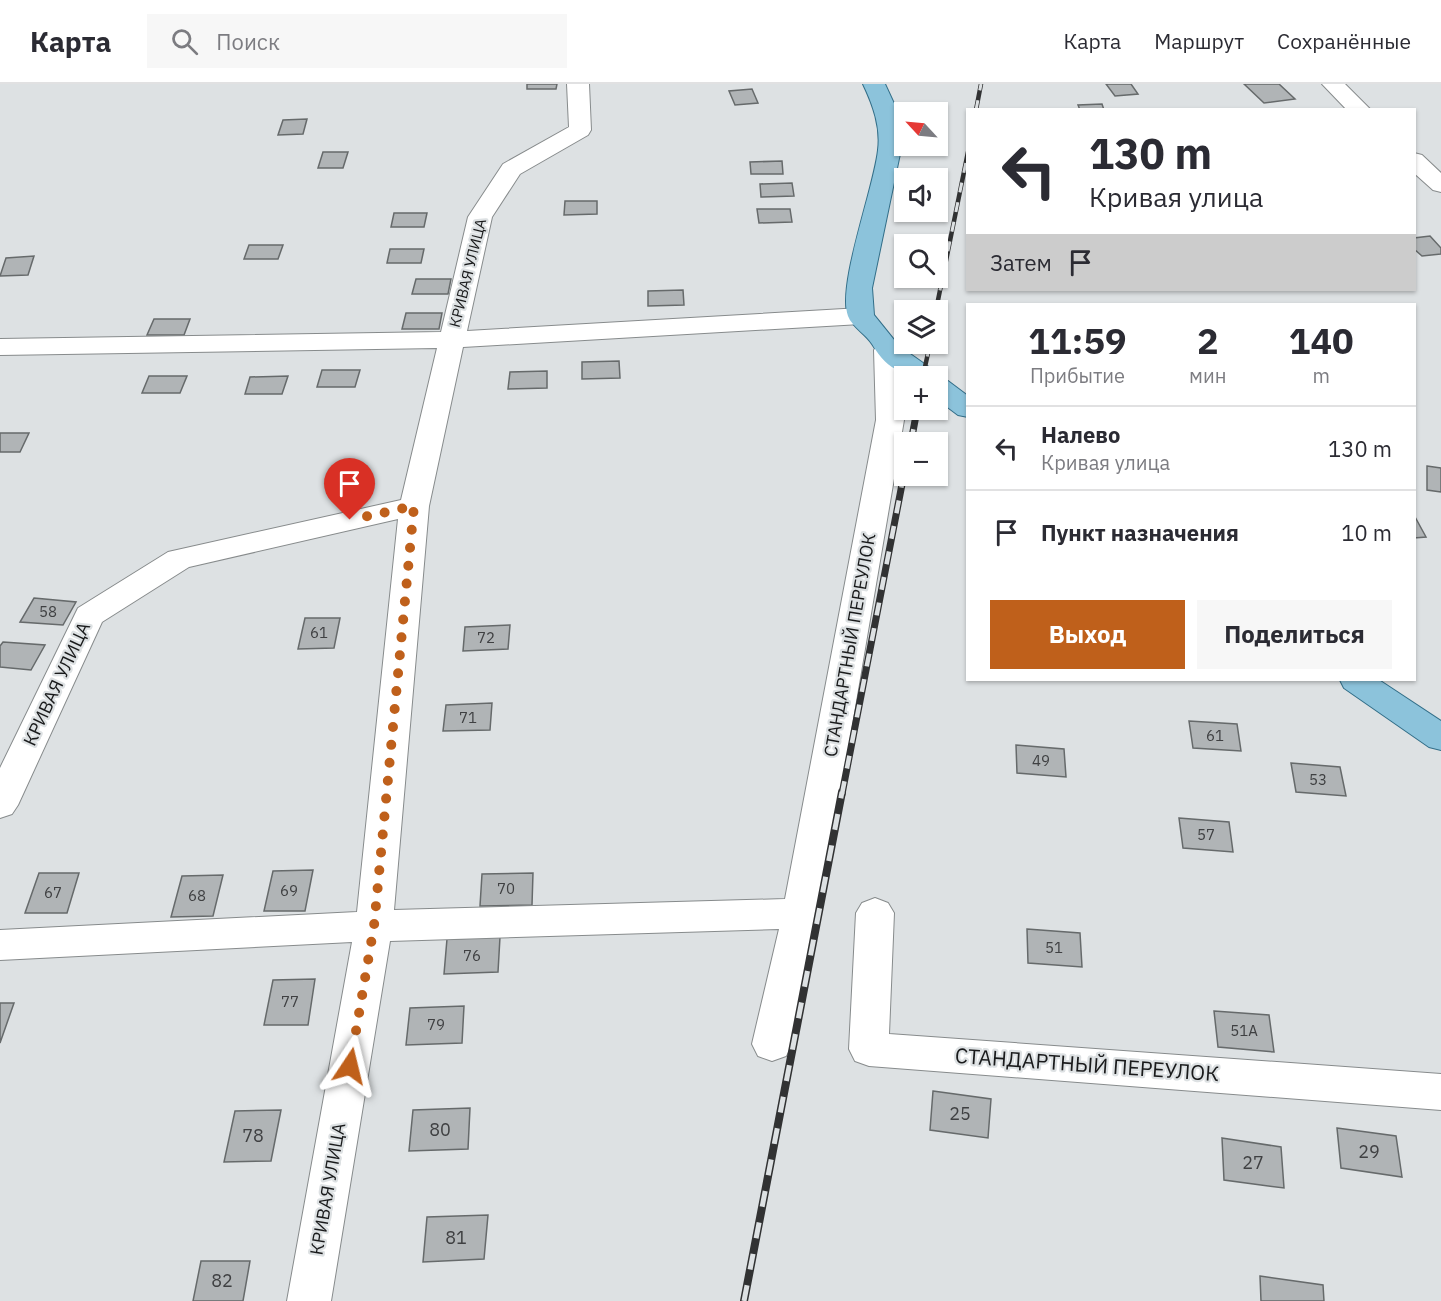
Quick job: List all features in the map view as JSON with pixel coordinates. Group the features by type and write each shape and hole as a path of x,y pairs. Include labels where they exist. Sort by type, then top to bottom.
{"main road":[{"path":"874,84 886,110 890,149 859,288 861,316 885,344 887,350 909,366"},
{"path":"948,394 966,408"},
{"path":"1357,681 1441,738"}],"street":[{"name":"КРИВАЯ УЛИЦА","path":"309,1301 374,926 414,506 450,340 480,216 511,169 580,130 578,84"},
{"path":"1333,84 1358,108"},
{"path":"1416,162 1441,185"},
{"path":"0,347 450,340 861,316"},
{"name":"СТАНДАРТНЫЙ ПЕРЕУЛОК","path":"772,1044 801,913 890,420 887,350"},
{"name":"КРИВАЯ УЛИЦА","path":"0,805 88,616 179,559 414,506"},
{"path":"0,945 374,926 801,913"},
{"name":"СТАНДАРТНЫЙ ПЕРЕУЛОК","path":"875,913 869,1049 1441,1092"}],"building":[{"path":"527,84 557,84 556,89 527,89"},
{"path":"1106,84 1131,84 1138,94 1115,96"},
{"path":"1244,84 1279,84 1295,99 1264,103"},
{"path":"752,89 758,103 735,105 729,91"},
{"path":"1102,104 1103,108 1079,108 1078,105"},
{"path":"307,119 303,134 278,135 283,120"},
{"path":"323,152 348,152 343,168 318,168"},
{"path":"782,161 783,174 751,174 750,162"},
{"path":"792,183 794,196 761,197 760,184"},
{"path":"565,201 597,201 597,214 564,215"},
{"path":"757,209 790,209 792,222 759,223"},
{"path":"394,213 427,213 424,227 391,227"},
{"path":"1430,236 1441,248 1441,254 1422,256 1416,251 1416,238"},
{"path":"249,245 283,245 278,259 244,259"},
{"path":"390,249 424,249 421,263 387,263"},
{"path":"34,256 28,275 0,276 6,258"},
{"path":"416,279 451,279 448,294 412,294"},
{"path":"683,290 684,305 648,306 648,291"},
{"path":"406,313 442,313 439,329 402,329"},
{"path":"154,319 190,319 184,335 147,335"},
{"path":"619,361 620,378 582,379 582,362"},
{"path":"322,370 360,370 355,387 317,387"},
{"path":"547,371 547,388 508,389 510,372"},
{"path":"149,376 187,376 180,393 142,393"},
{"path":"288,376 282,394 245,394 250,377"},
{"path":"0,433 29,433 20,452 0,452"},
{"path":"1427,466 1441,468 1441,492 1427,490"},
{"path":"1416,519 1426,537 1416,538"},
{"path":"34,598 76,602 63,625 20,622"},
{"path":"305,618 340,618 334,648 298,649"},
{"path":"510,625 508,649 463,651 465,627"},
{"path":"3,642 45,645 31,670 0,667 0,646"},
{"path":"492,703 490,730 443,731 446,705"},
{"path":"1189,721 1237,724 1241,751 1193,748"},
{"path":"1016,745 1064,749 1066,777 1017,773"},
{"path":"1291,763 1340,767 1346,796 1296,792"},
{"path":"1179,818 1229,822 1233,852 1183,848"},
{"path":"313,870 305,911 264,911 273,871"},
{"path":"39,873 79,873 67,913 25,913"},
{"path":"533,873 532,905 480,906 482,874"},
{"path":"223,875 213,916 171,917 182,876"},
{"path":"1027,929 1080,933 1082,967 1028,963"},
{"path":"500,937 498,972 444,974 447,939"},
{"path":"315,979 308,1025 264,1025 273,980"},
{"path":"0,1003 14,1003 0,1043"},
{"path":"464,1006 462,1043 406,1045 410,1008"},
{"path":"1214,1011 1269,1015 1274,1052 1218,1047"},
{"path":"933,1091 991,1099 988,1138 930,1130"},
{"path":"470,1108 468,1149 409,1151 413,1110"},
{"path":"281,1110 271,1161 224,1162 235,1111"},
{"path":"1337,1128 1396,1136 1402,1177 1341,1168"},
{"path":"1222,1138 1281,1147 1284,1188 1224,1180"},
{"path":"488,1215 484,1259 423,1262 427,1217"},
{"path":"201,1261 250,1261 243,1301 193,1301"},
{"path":"1260,1276 1323,1285 1324,1301 1261,1301"}],"railway":[{"path":"976,108 981,84"},
{"path":"938,300 966,162"},
{"path":"925,366 928,354"},
{"path":"913,432 915,420"},
{"path":"842,794 902,486"},
{"path":"744,1301 842,792"}],"route":[{"path":"350,520 414,506 374,926 350,1066"}]}
